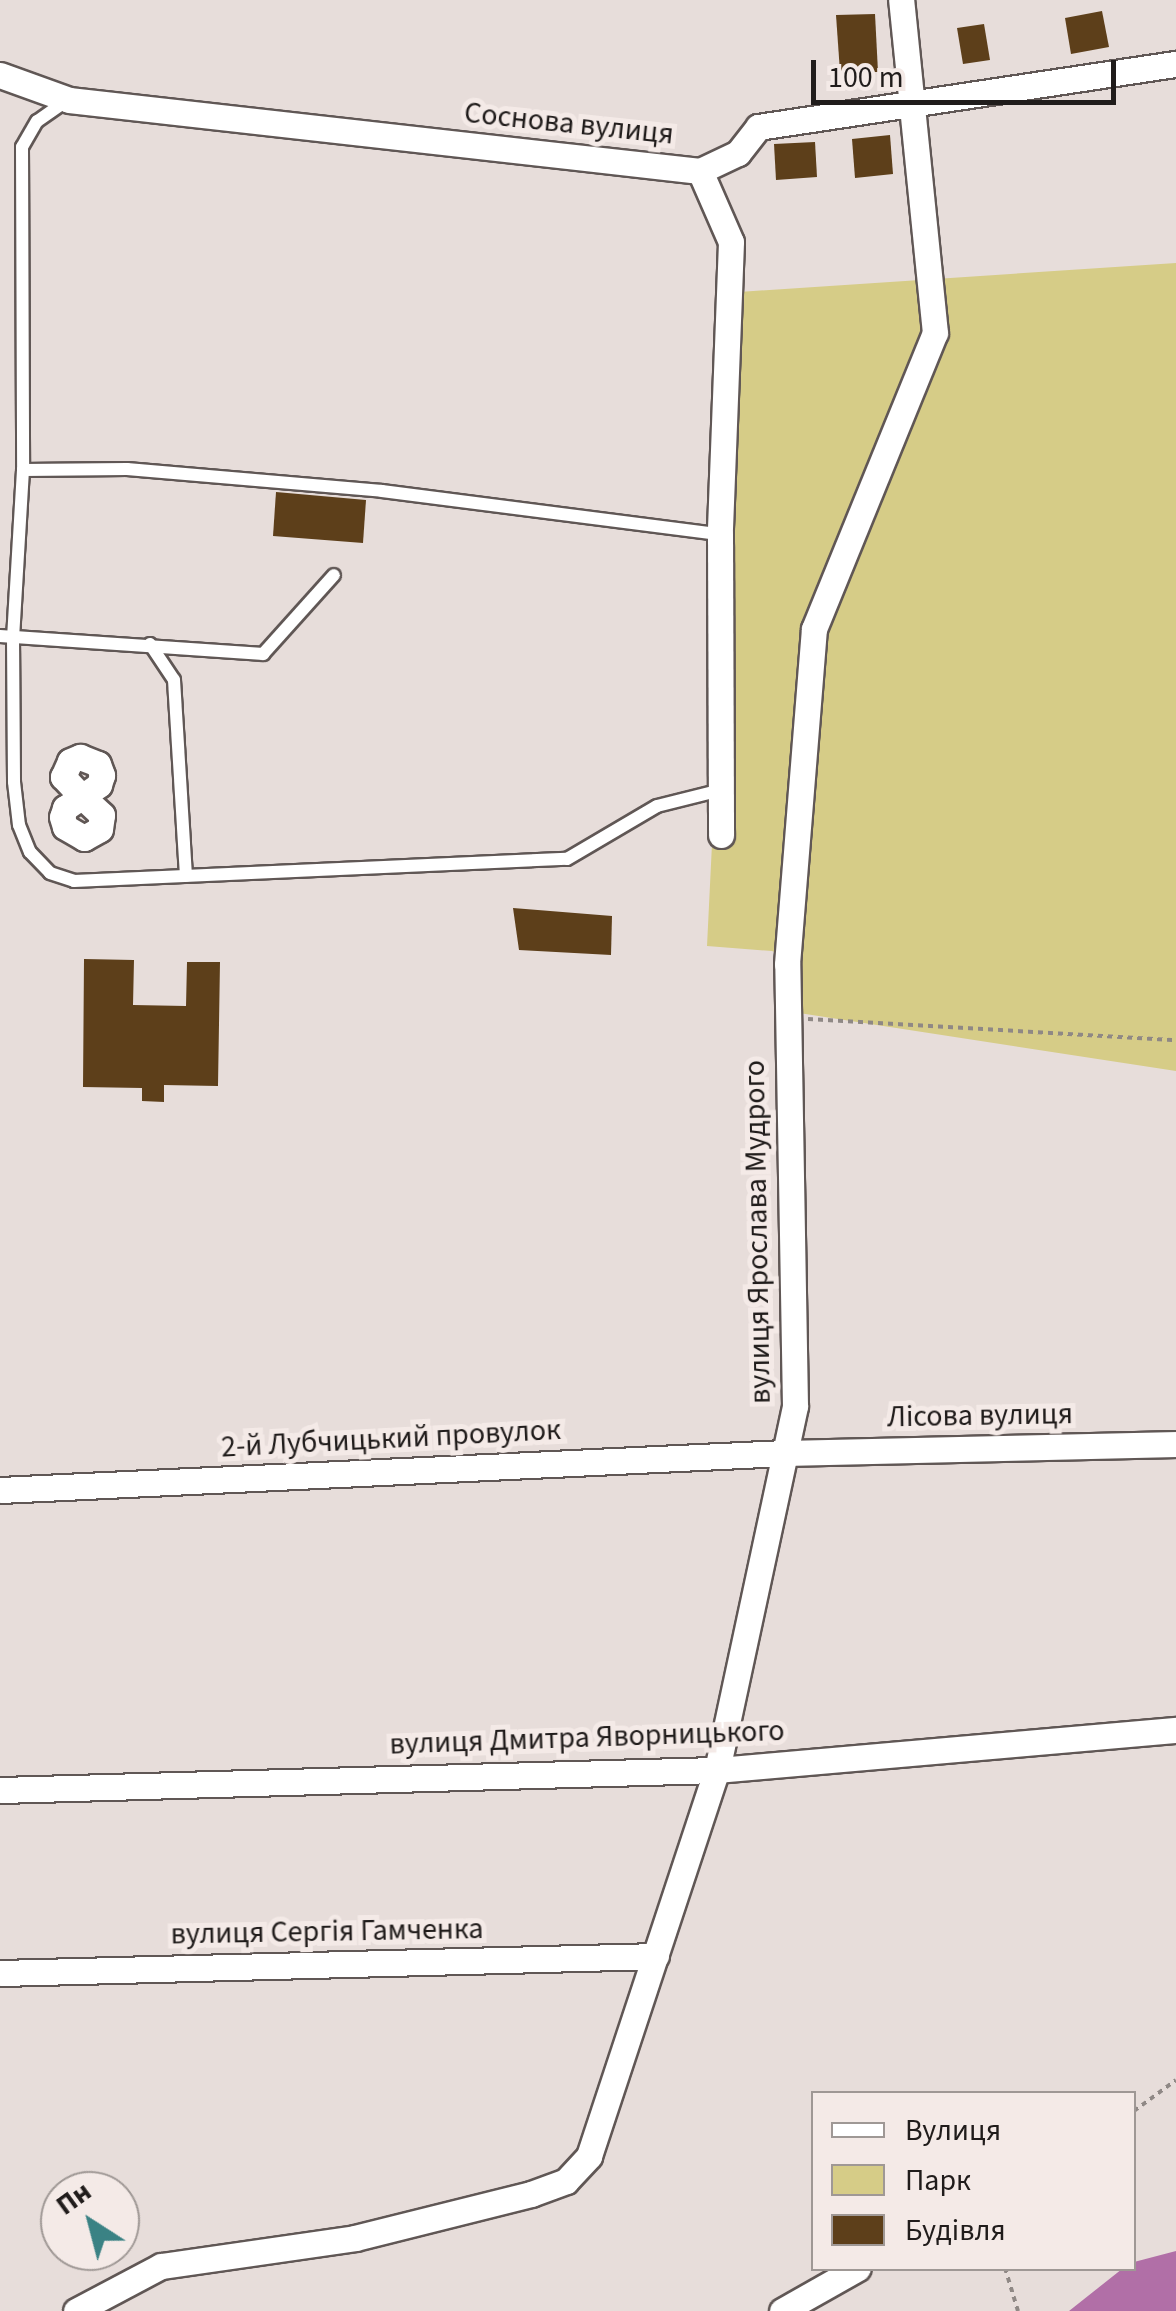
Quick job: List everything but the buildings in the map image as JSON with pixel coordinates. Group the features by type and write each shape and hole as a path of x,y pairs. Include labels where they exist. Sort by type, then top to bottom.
{"street":[{"name":"вулиця Ярослава Мудрого","path":"76,2311 161,2266 356,2238 566,2181 589,2156 717,1770 795,1406 788,1018 814,629 936,333 901,0"},
{"name":"Соснова вулиця","path":"0,75 68,100 700,171 738,153 758,127 1176,64"},
{"path":"700,171 731,242 720,534 721,835"},
{"name":"Лісова вулиця","path":"786,1452 1176,1444"},
{"name":"2-й Лубчицький провулок","path":"0,1490 786,1452"},
{"name":"вулиця Дмитра Яворницького","path":"0,1790 717,1770 1176,1730"},
{"name":"вулиця Сергія Гамченка","path":"0,1973 656,1956"},
{"path":"782,2311 853,2271"}],"lane":[{"path":"68,100 37,121 22,146 23,470 6,637 14,782 30,852 50,873 74,881 566,859 657,806 721,790"},
{"path":"23,470 127,469 382,490 720,534"},
{"path":"6,637 263,654 334,575"},
{"path":"150,644 174,680 186,876"}],"path":[{"path":"788,1018 1176,1040"},
{"path":"1136,2110 1176,2080"},
{"path":"1005,2271 1018,2311"}],"green space":[{"path":"1176,263 1176,1071 799,1013 800,964 772,951 707,946 739,292"}],"shaded area":[{"path":"1176,2251 1176,2311 1069,2311 1119,2271 1136,2271 1136,2261"}]}
